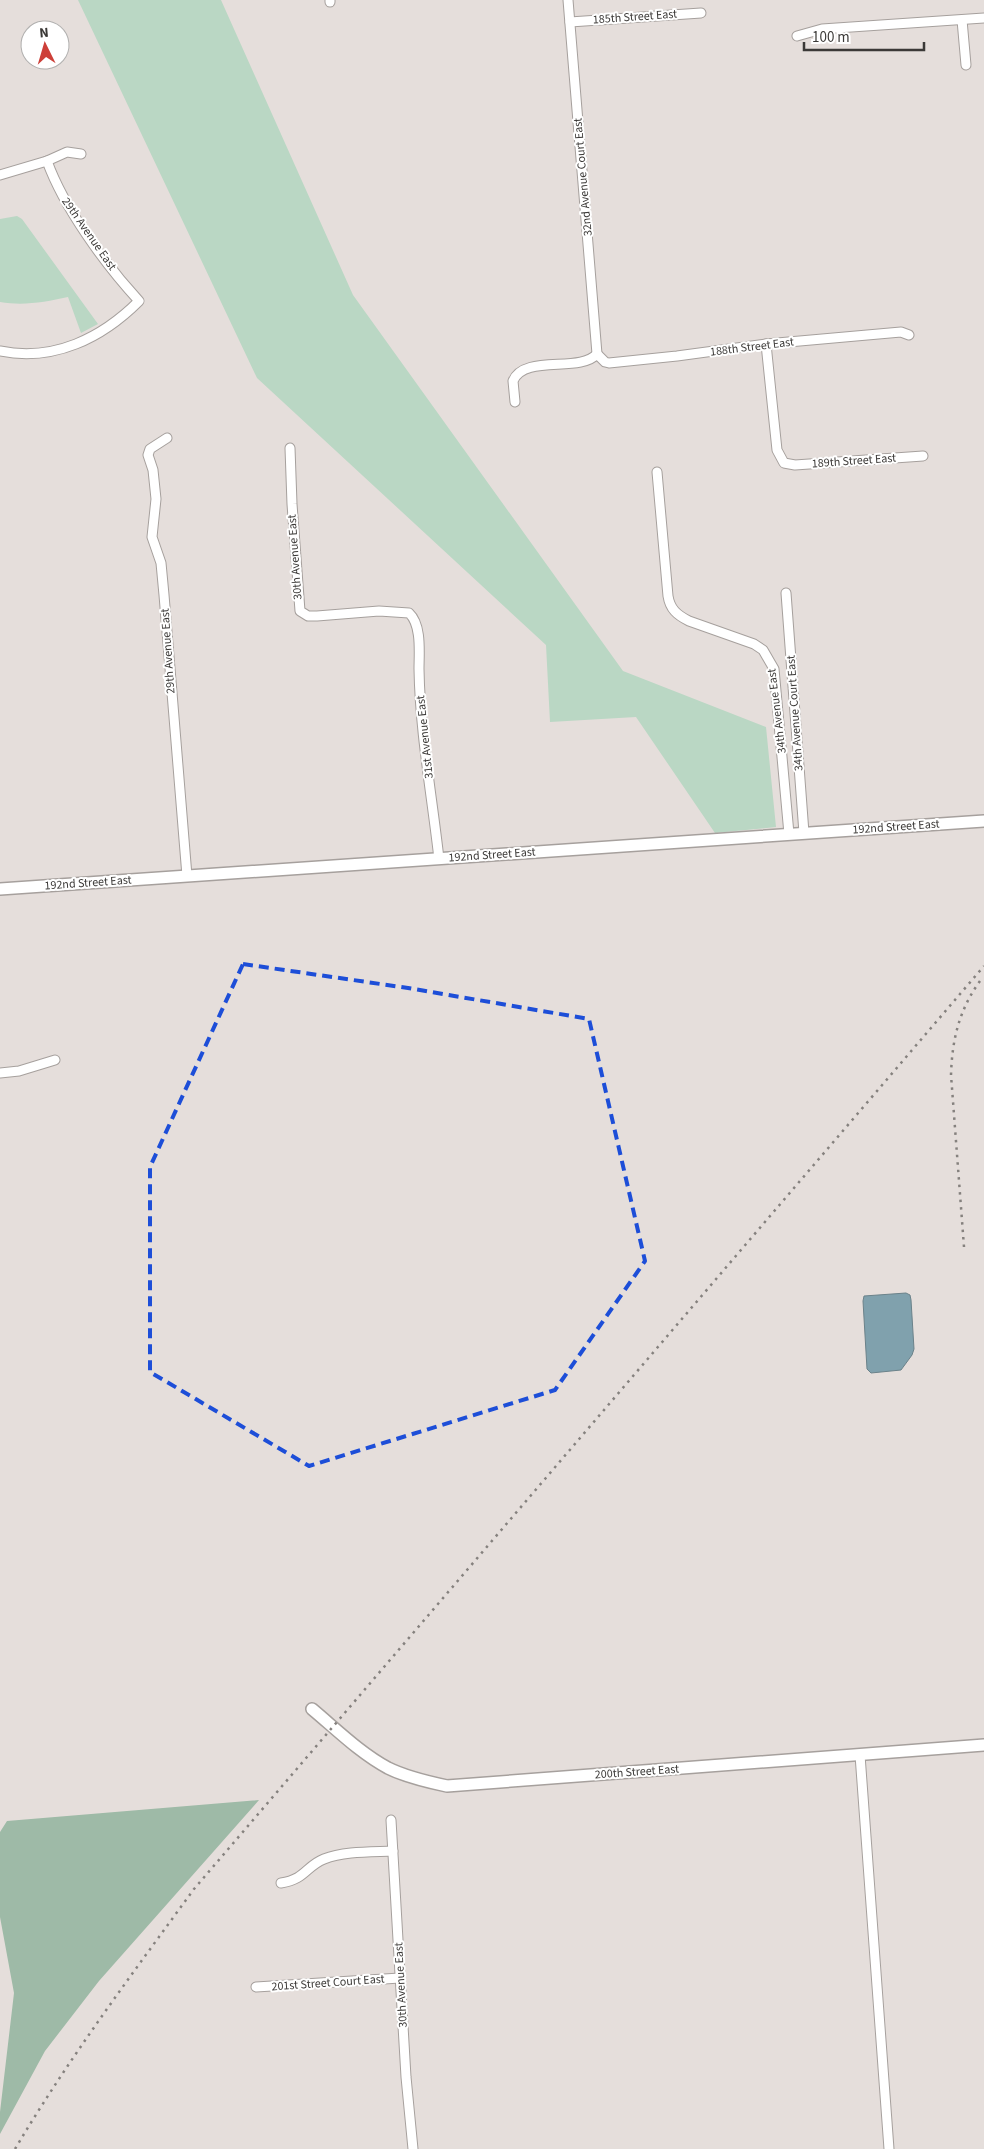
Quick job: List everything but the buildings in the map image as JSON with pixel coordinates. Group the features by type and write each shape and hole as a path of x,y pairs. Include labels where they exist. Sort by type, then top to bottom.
{"street":[{"name":"32nd Avenue Court East","path":"568,0 597,354"},
{"name":"185th Street East","path":"570,22 701,13"},
{"path":"797,36 822,29 984,18"},
{"path":"962,20 966,66"},
{"path":"0,175 47,161 67,152 81,154"},
{"name":"29th Avenue East","path":"0,351 36,353 69,347 102,332 140,301 125,285 69,209 47,161"},
{"name":"188th Street East","path":"597,354 605,362 609,363 766,344 901,332 909,335"},
{"name":"189th Street East","path":"766,344 777,450 781,460 785,463 794,465 922,456"},
{"path":"515,402 513,381 520,372 539,366 588,360 597,354"},
{"name":"29th Avenue East","path":"168,438 150,449 148,455 153,470 156,499 152,537 161,563 187,876"},
{"name":"30th Avenue East","path":"290,448 292,513 300,611 308,616 394,611 409,613 412,616"},
{"name":"34th Avenue East","path":"657,472 668,596 672,608 679,616 689,621 754,644 767,655 774,669 789,834"},
{"name":"34th Avenue Court East","path":"786,593 804,833"},
{"name":"31st Avenue East","path":"412,616 418,644 420,701 439,859"},
{"name":"192nd Street East","path":"0,889 984,821"},
{"path":"0,1073 19,1071 54,1060"},
{"name":"200th Street East","path":"312,1709 354,1744 389,1768 419,1780 447,1786 984,1745"},
{"path":"860,1755 889,2149"},
{"name":"30th Avenue East","path":"391,1820 406,2077 413,2149"},
{"path":"281,1883 299,1878 323,1859 393,1851"},
{"name":"201st Street Court East","path":"256,1987 400,1978"}],"highlighted area":[{"path":"243,964 408,988 589,1019 645,1261 555,1390 309,1466 150,1372 150,1167"}],"green space":[{"path":"78,0 221,0 353,295 623,671 766,727 776,827 715,833 636,717 550,722 546,645 257,378"},
{"path":"17,216 22,219 98,324 81,333 68,297 43,302 0,302 0,219"},
{"path":"259,1800 99,1981 45,2051 0,2134 0,2112 14,1993 0,1917 0,1832 7,1821"}],"water":[{"path":"906,1293 910,1295 911,1300 914,1349 912,1355 901,1370 871,1373 867,1369 864,1296"}],"railway":[{"path":"15,2149 79,2049 194,1889 984,966"},
{"path":"964,1247 951,1075 953,1050 958,1026 967,1003 980,981"}]}
